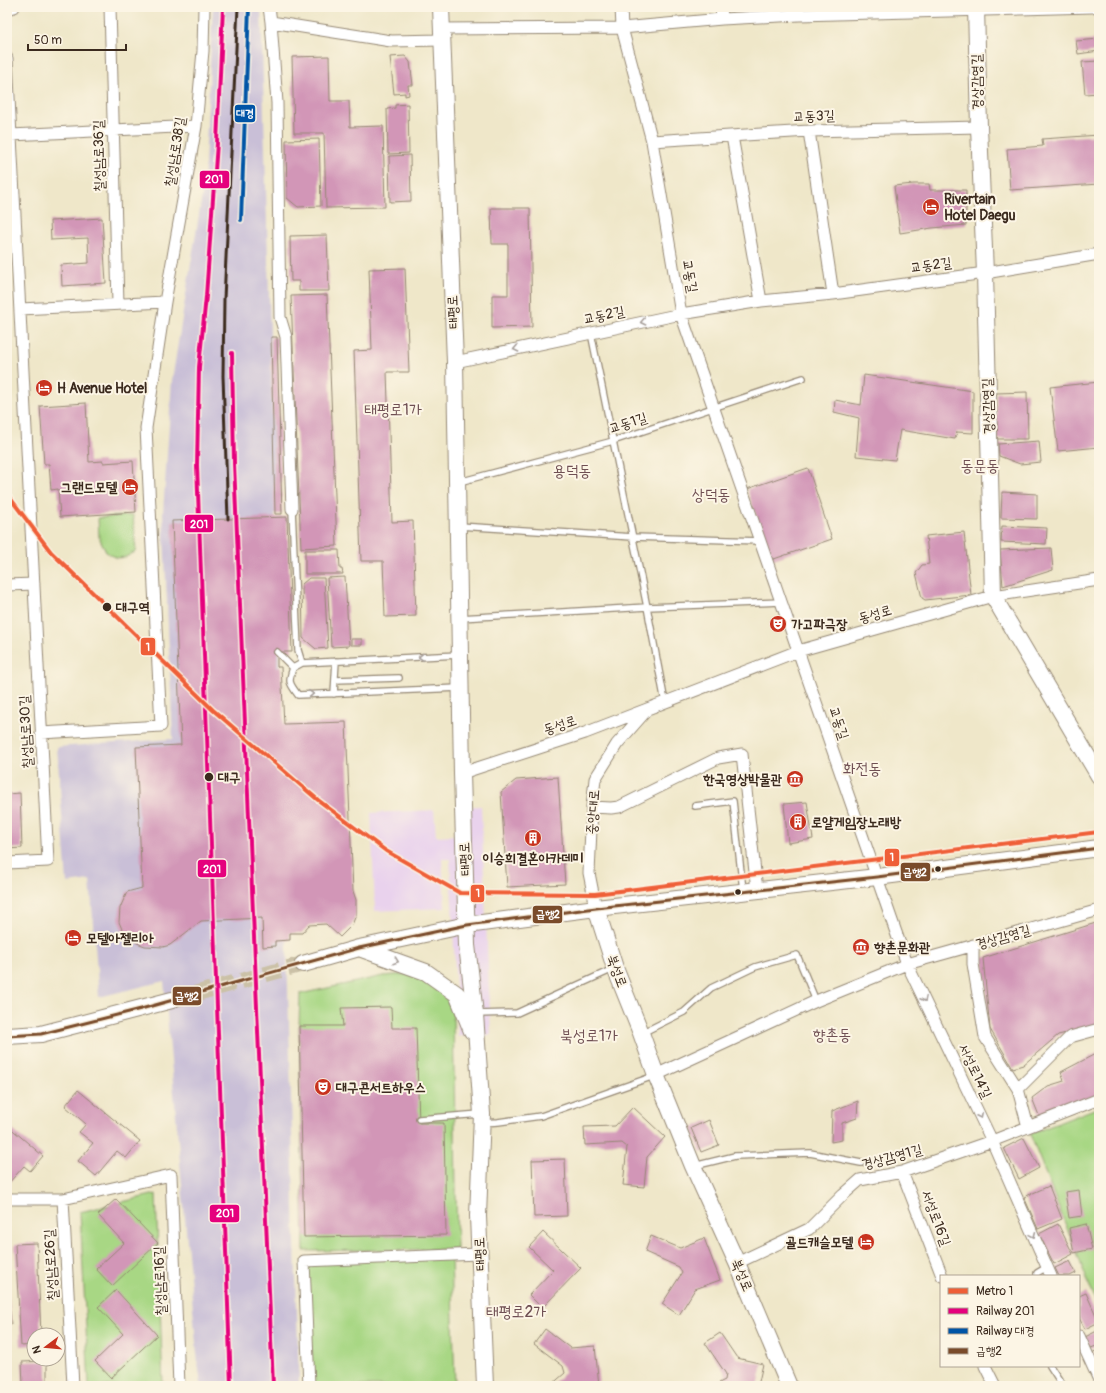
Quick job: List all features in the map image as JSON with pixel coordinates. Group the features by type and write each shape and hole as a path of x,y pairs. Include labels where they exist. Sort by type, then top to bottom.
{"main road":[{"name":"태평로","path":"441,7 455,362 460,688 468,925 467,945 475,1014 482,1118 478,1216 485,1386"},
{"name":"경상감영길","path":"976,8 985,273 993,596 1099,776"},
{"path":"303,964 359,948 468,925 596,908 877,877 1099,848"},
{"name":"북성로","path":"596,908 615,968 656,1075 693,1166 737,1263 789,1386"},
{"path":"359,948 426,972 456,994 477,1043"},
{"path":"7,1036 41,1034 172,1000"}],"street":[{"path":"7,10 14,7"},
{"name":"칠성남로36길","path":"110,7 118,304"},
{"name":"칠성남로38길","path":"41,733 161,726 146,428 165,302 196,126 203,51 204,7"},
{"path":"269,7 277,103 280,317 286,337 292,509"},
{"name":"교동길","path":"621,7 622,28 652,141 681,314 877,877"},
{"path":"721,7 722,19"},
{"path":"270,22 391,41 442,35 622,28 798,11 1092,7"},
{"name":"칠성남로30길","path":"7,58 48,861 7,863"},
{"path":"11,135 196,126"},
{"name":"교동3길","path":"652,141 809,131 979,128"},
{"path":"809,131 833,294"},
{"path":"732,136 760,301"},
{"name":"교동2길","path":"455,362 681,314 760,301 833,294 985,273 1099,254"},
{"path":"20,309 165,302"},
{"name":"동성로","path":"462,773 585,733 798,651 993,596 1099,580"},
{"path":"7,585 34,584"},
{"name":"중앙대로","path":"596,908 589,873 592,807 595,779 617,744 647,709"},
{"path":"592,807 611,808 619,806 718,758 742,754 750,891"},
{"name":"서성로14길","path":"877,877 907,964 992,1142 1049,1271"},
{"name":"경상감영길","path":"907,964 1099,910"},
{"path":"973,945 973,964 985,1037 1018,1089 1028,1128"},
{"path":"656,1075 816,1001 907,964"},
{"path":"1018,1089 1070,1038 1099,1029"},
{"name":"경상감영1길","path":"737,1263 809,1229 860,1180 902,1172 992,1142 1099,1099"},
{"name":"서성로16길","path":"902,1172 942,1275"},
{"name":"칠성남로16길","path":"63,1198 171,1175 179,1386"},
{"path":"7,1199 63,1198"},
{"name":"칠성남로26길","path":"63,1198 73,1386"},
{"path":"309,1386 304,1261 480,1254"},
{"path":"1080,1338 1099,1380"},
{"path":"986,1367 995,1386"}],"lane":[{"path":"591,333 665,702"},
{"name":"교동1길","path":"457,482 613,441 803,378"},
{"path":"292,509 298,650 302,663"},
{"path":"458,526 633,537 760,541"},
{"path":"459,618 647,607 781,602"},
{"path":"277,652 293,668"},
{"path":"460,655 302,663 293,668 290,678 292,686 298,694 334,694 460,688"},
{"path":"334,694 336,661"},
{"path":"335,680 399,678"},
{"path":"695,806 733,800 750,891"},
{"path":"641,1033 684,1012 711,988 755,967 797,955 816,1001"},
{"path":"475,1014 517,1013 615,968"},
{"path":"419,1119 482,1118 498,1122 541,1116 656,1075"},
{"path":"693,1166 735,1156 810,1153 861,1163"},
{"path":"1037,1275 1037,1273 1049,1271"},
{"path":"1051,1367 1063,1386"}],"shaded area":[{"path":"213,7 261,7 299,1386 201,1386 164,981 99,997 90,880 67,883 57,747 173,739 163,513 172,380 204,184"},
{"path":"481,806 491,1035 458,1036 450,859 442,859 445,908 375,911 371,813 434,810 436,836 457,835 457,807"}],"green space":[{"path":"133,515 136,551 126,557 117,558 106,552 99,537 98,518"},
{"path":"407,974 427,978 441,988 453,1012 457,1249 304,1251 299,1026 300,994 383,976"},
{"path":"1099,1107 1099,1310 1030,1134"},
{"path":"156,1194 163,1386 89,1386 80,1212"},
{"path":"451,1255 455,1386 309,1386 304,1261"}],"building":[{"path":"1099,39 1099,51 1078,54 1076,41"},
{"path":"329,56 330,101 349,101 350,127 383,126 385,207 326,208 324,133 294,133 292,57"},
{"path":"405,56 410,62 413,85 408,85 409,95 405,96 405,93 394,94 390,57"},
{"path":"1099,61 1099,93 1085,94 1082,62"},
{"path":"408,104 409,153 388,154 387,109 395,108 395,105"},
{"path":"1099,135 1099,184 1010,190 1007,149 1043,146 1042,139"},
{"path":"319,139 321,206 298,207 287,198 286,140"},
{"path":"410,155 411,201 390,202 389,156"},
{"name":"Rivertain Hotel Daegu","path":"929,184 930,190 966,190 966,225 900,233 894,186"},
{"path":"491,208 530,208 532,327 492,328 492,295 508,295 508,244 492,244"},
{"path":"102,218 106,283 62,286 61,265 89,263 88,238 51,240 50,221"},
{"path":"327,235 329,291 299,291 299,281 291,281 290,236"},
{"path":"405,268 409,372 387,372 392,522 413,521 416,616 385,617 383,561 361,561 354,351 372,350 369,269"},
{"path":"327,295 337,546 301,548 291,296"},
{"path":"271,337 277,337 282,514 275,514"},
{"path":"864,375 973,391 973,433 957,432 955,439 900,430 895,460 856,456 859,418 834,412 835,400 861,405"},
{"path":"1099,382 1099,447 1058,451 1050,387"},
{"path":"1027,392 1028,439 997,439 996,393"},
{"path":"86,403 89,462 103,461 103,463 133,461 136,512 60,517 58,489 51,490 49,464 44,464 40,406"},
{"path":"1039,441 1041,462 1020,464 999,456 998,444"},
{"path":"808,468 832,539 771,560 747,489"},
{"path":"1002,492 1037,494 1037,519 1001,518"},
{"path":"287,517 292,652 277,652 277,667 281,667 284,724 346,722 353,891 356,900 356,915 352,925 340,937 326,924 309,925 302,933 290,933 290,940 275,941 275,946 263,947 262,918 201,921 170,945 163,947 145,946 137,943 124,934 119,922 120,908 127,892 142,888 136,747 181,745 172,521"},
{"path":"1002,526 1047,528 1046,544 1001,542"},
{"path":"964,532 971,595 925,600 922,598 916,573 922,565 929,564 926,536"},
{"path":"1051,548 1053,570 1003,586 1000,550"},
{"path":"305,550 339,550 340,569 342,569 343,574 305,574"},
{"path":"345,577 349,646 331,647 327,578"},
{"path":"309,578 324,578 328,648 316,649 303,638 302,584"},
{"path":"351,639 362,639 362,645 351,645"},
{"name":"이승희결혼아카데미","path":"558,777 565,884 507,887 501,792 516,780"},
{"path":"20,793 22,848 7,849 7,794"},
{"name":"로얄게임장노래방","path":"807,802 813,839 788,843 784,804"},
{"path":"1099,922 1099,1025 1058,1035 1023,1065 1013,1068 990,1029 983,958"},
{"name":"대구콘서트하우스","path":"391,1007 392,1028 416,1028 419,1123 444,1123 446,1235 304,1237 299,1026 343,1026 341,1008"},
{"path":"1099,1052 1099,1094 1040,1118 1032,1098 1048,1086 1064,1081 1061,1072"},
{"path":"78,1090 140,1141 126,1158 117,1151 96,1176 78,1161 93,1143 79,1132 86,1124 65,1106"},
{"path":"858,1101 857,1118 842,1123 842,1140 831,1142 832,1111"},
{"path":"633,1107 665,1137 647,1157 644,1187 623,1185 627,1147 622,1143 585,1145 584,1127 615,1126"},
{"path":"709,1120 719,1145 701,1152 691,1128"},
{"path":"7,1125 43,1156 30,1171 24,1166 7,1185"},
{"path":"1024,1138 1039,1168 1019,1179 1004,1148"},
{"path":"565,1159 567,1216 534,1217 532,1160"},
{"path":"1049,1186 1062,1219 1038,1229 1024,1197"},
{"path":"1079,1190 1082,1216 1069,1218 1065,1192"},
{"path":"116,1199 158,1243 112,1286 96,1269 124,1243 98,1215"},
{"path":"1058,1224 1073,1254 1054,1264 1039,1234"},
{"path":"1086,1224 1092,1249 1074,1253 1069,1228"},
{"path":"543,1232 581,1268 542,1308 529,1295 553,1270 529,1247"},
{"path":"651,1236 680,1248 704,1238 720,1280 695,1289 679,1315 662,1304 682,1273 679,1267 645,1252"},
{"path":"37,1243 41,1327 26,1327 26,1346 21,1346 15,1244"},
{"path":"1070,1261 1076,1273 1072,1275 1058,1275 1055,1268"},
{"path":"116,1290 157,1335 111,1378 95,1361 123,1334 98,1307"},
{"path":"8,1293 11,1324 7,1324"},
{"path":"1086,1293 1099,1322 1085,1329 1080,1320 1080,1296"},
{"path":"545,1329 570,1348 595,1346 599,1386 550,1386 565,1373 563,1366 534,1344"},
{"path":"1099,1330 1099,1345 1091,1348 1085,1337"},
{"path":"720,1333 737,1358 763,1364 758,1386 713,1386 725,1380 726,1374 705,1343"},
{"path":"1099,1349 1099,1364 1098,1365 1092,1353"},
{"path":"22,1362 26,1362 26,1367 47,1367 47,1386 23,1386"}],"tunnel":[{"path":"172,1000 303,964"}],"railway":[{"path":"228,519 223,376 224,299 238,7"}],"metro line":[{"name":"1","path":"7,494 51,552 213,710 318,800 386,851 460,893 595,894 1099,832"}],"rail line":[{"name":"201","path":"223,7 217,143 206,296 199,367 197,465 231,1386"},
{"name":"대경","path":"241,220 249,7"},
{"name":"201","path":"232,353 234,463 273,1386"}],"transit line":[{"name":"급행2","path":"7,1036 41,1034 141,1009 359,948 467,925 596,908 877,877 1099,848"}],"place":[{"name":"Rivertain Hotel Daegu","path":"931,207"},
{"name":"H Avenue Hotel","path":"44,388"},
{"name":"그랜드모텔","path":"130,487"},
{"name":"대구역","path":"107,607"},
{"name":"가고파극장","path":"778,624"},
{"name":"대구","path":"209,777"},
{"name":"한국영상박물관","path":"795,779"},
{"name":"로얄게임장노래방","path":"798,822"},
{"name":"이승희결혼아카데미","path":"533,838"},
{"name":"모텔아젤리아","path":"73,938"},
{"name":"향촌문화관","path":"861,947"},
{"name":"대구콘서트하우스","path":"323,1087"},
{"name":"골드캐슬모텔","path":"866,1242"}],"district":[{"name":"태평로1가","path":"393,410"},
{"name":"동문동","path":"980,466"},
{"name":"용덕동","path":"572,471"},
{"name":"상덕동","path":"711,495"},
{"name":"화전동","path":"862,769"},
{"name":"향촌동","path":"832,1035"},
{"name":"북성로1가","path":"589,1036"},
{"name":"태평로2가","path":"516,1312"}]}
